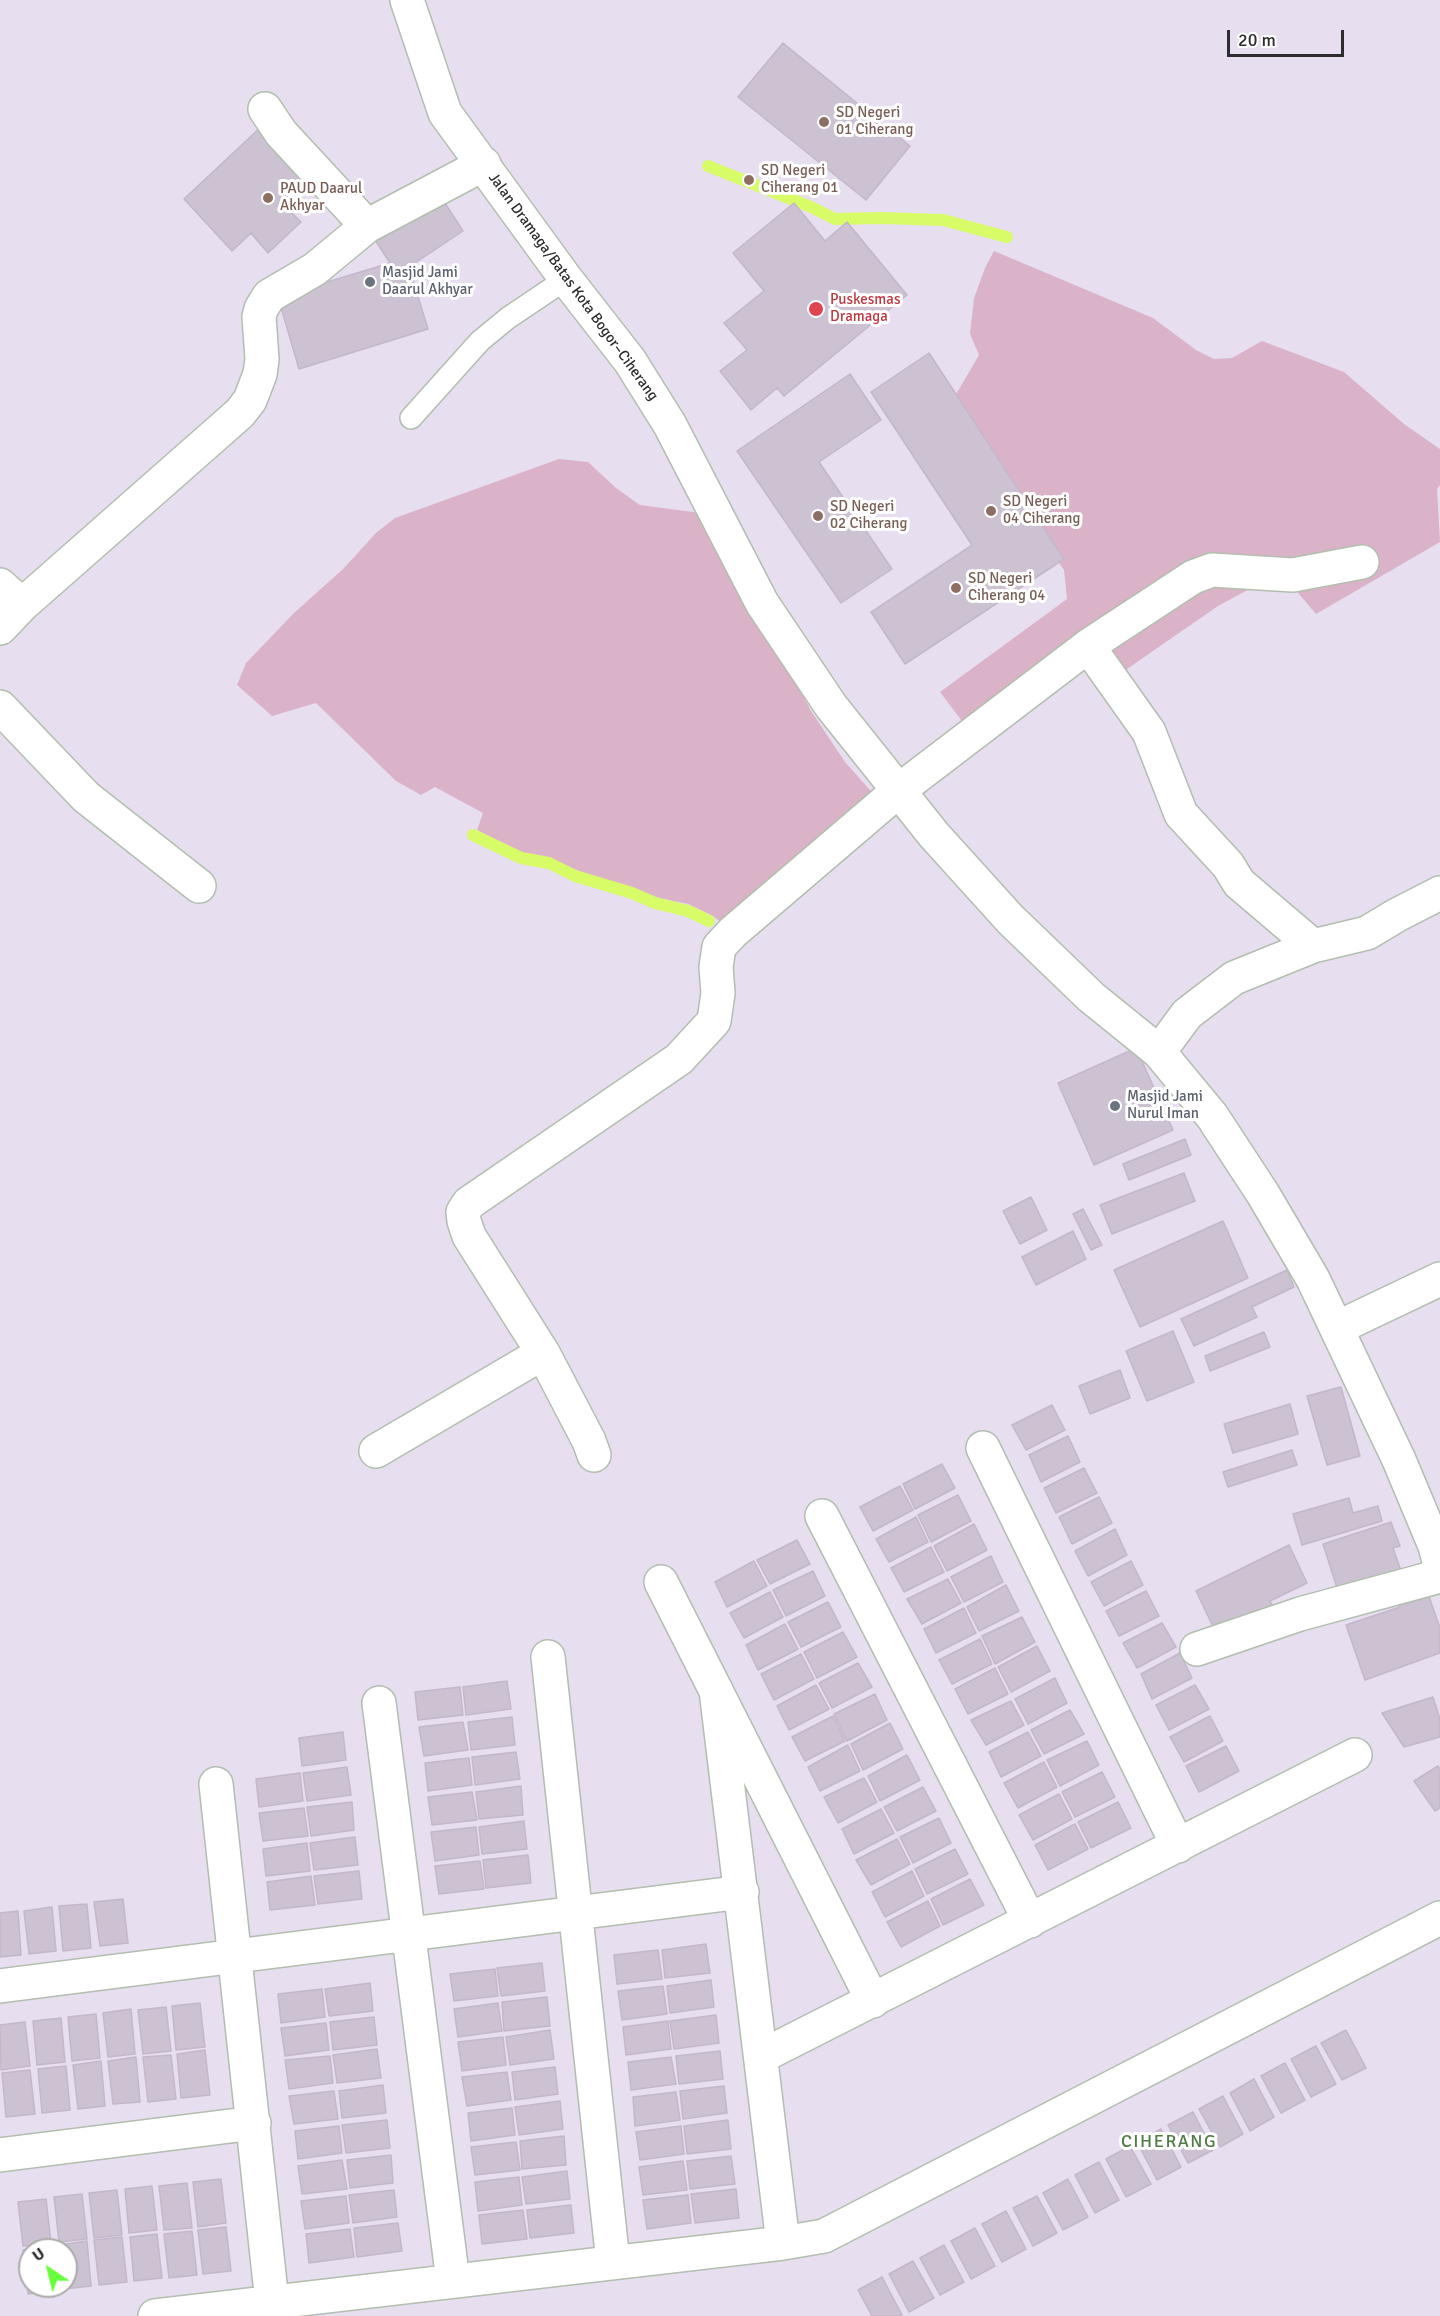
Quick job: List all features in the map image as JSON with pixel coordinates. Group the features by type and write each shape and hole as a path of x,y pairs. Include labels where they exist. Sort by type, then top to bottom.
{"street":[{"name":"Jalan Dramaga/Batas Kota Bogor–Ciherang","path":"407,0 445,113 566,279 630,361 670,424 762,603 831,706 934,835 1010,919 1091,997 1159,1052 1212,1116 1263,1194 1313,1279 1399,1460 1439,1558"},
{"path":"265,109 281,133 367,226"},
{"path":"0,628 11,595 240,413 250,400 260,374 262,359 259,317 264,303 279,290 315,269 367,226 484,164"},
{"path":"594,1455 543,1353 469,1236 463,1212 469,1203 679,1059 714,1021 718,993 716,967 719,947 733,932 898,791 1088,646 1193,577 1212,570 1293,575 1362,562"},
{"path":"1088,646 1149,732 1181,814 1228,865 1239,883 1313,946"},
{"path":"0,707 86,797 199,885"},
{"path":"1159,1052 1186,1014 1234,978 1313,946 1367,933 1440,893"},
{"path":"1337,1328 1440,1279"},
{"path":"376,1451 543,1353"},
{"path":"983,1448 1178,1846"},
{"path":"822,1516 1030,1921"},
{"path":"1197,1649 1300,1614 1439,1558"},
{"path":"661,1582 873,2001"},
{"path":"548,1657 613,2262"},
{"path":"716,1690 783,2243"},
{"path":"379,1703 453,2281"},
{"path":"762,2056 1355,1755"},
{"path":"216,1784 272,2302"},
{"path":"0,1986 742,1892"},
{"path":"155,2316 783,2243 824,2236 1440,1918"},
{"path":"0,2155 254,2123"}],"lane":[{"path":"411,418 480,341 508,318 566,279"}],"shaded area":[{"path":"994,251 1153,318 1196,350 1214,359 1232,358 1262,341 1344,372 1404,424 1440,449 1440,485 1437,489 1440,542 1316,614 1294,588 1251,588 1218,606 1101,687 1089,665 980,745 940,692 1067,599 1064,570 948,408 979,355 970,334 974,298"},
{"path":"559,459 588,462 616,488 640,505 708,514 811,711 845,762 878,799 726,926 713,916 688,904 659,898 581,872 549,858 519,854 477,830 483,813 435,787 421,795 396,781 316,703 272,716 237,685 246,663 294,613 343,569 376,533 395,518"}],"building":[{"name":"SD Negeri 01 Ciherang","path":"783,43 910,146 866,200 738,97"},
{"path":"263,125 312,176 282,203 301,222 268,253 251,233 232,251 184,199"},
{"name":"Masjid Jami Daarul Akhyar","path":"439,194 463,231 409,267 428,329 299,369 278,297 390,263 373,237"},
{"name":"Puskesmas Dramaga","path":"794,203 825,241 847,222 907,295 784,396 777,388 751,410 720,371 747,350 724,323 764,291 733,253"},
{"name":"SD Negeri 04 Ciherang","path":"929,353 1064,559 905,664 871,612 972,545 871,392"},
{"name":"SD Negeri 02 Ciherang","path":"850,374 881,420 819,462 892,569 841,603 737,451"},
{"name":"Masjid Jami Nurul Iman","path":"1136,1048 1173,1130 1094,1165 1058,1083"},
{"path":"1185,1139 1191,1155 1129,1180 1123,1164"},
{"path":"1184,1173 1195,1201 1112,1234 1100,1205"},
{"path":"1031,1197 1047,1230 1020,1244 1003,1211"},
{"path":"1083,1209 1102,1245 1091,1250 1073,1214"},
{"path":"1223,1221 1248,1278 1140,1327 1114,1270"},
{"path":"1073,1231 1086,1259 1036,1285 1022,1257"},
{"path":"1287,1270 1294,1287 1252,1307 1257,1317 1194,1346 1181,1319"},
{"path":"1173,1331 1194,1382 1147,1401 1126,1351"},
{"path":"1264,1332 1270,1347 1210,1371 1205,1356"},
{"path":"1120,1370 1130,1398 1090,1414 1079,1386"},
{"path":"1341,1387 1360,1456 1327,1465 1307,1396"},
{"path":"1290,1404 1298,1434 1233,1453 1224,1424"},
{"path":"1052,1405 1065,1430 1026,1450 1012,1425"},
{"path":"1068,1436 1080,1462 1041,1482 1029,1455"},
{"path":"1292,1450 1297,1465 1228,1487 1223,1472"},
{"path":"942,1464 955,1488 915,1509 903,1484"},
{"path":"1084,1468 1097,1493 1056,1513 1044,1488"},
{"path":"900,1486 913,1510 873,1531 860,1507"},
{"path":"958,1495 971,1521 931,1542 918,1515"},
{"path":"1099,1497 1112,1523 1072,1544 1059,1517"},
{"path":"1349,1498 1353,1513 1378,1506 1382,1521 1302,1545 1293,1514"},
{"path":"916,1517 928,1542 889,1562 876,1539"},
{"path":"1391,1522 1400,1546 1393,1548 1401,1571 1338,1591 1323,1544"},
{"path":"974,1524 987,1550 947,1571 934,1546"},
{"path":"1115,1529 1127,1555 1088,1576 1075,1551"},
{"path":"797,1540 810,1564 770,1584 757,1560"},
{"path":"1289,1545 1307,1583 1270,1601 1274,1608 1218,1637 1196,1591"},
{"path":"931,1547 944,1572 904,1592 891,1568"},
{"path":"991,1556 1003,1582 964,1602 951,1577"},
{"path":"754,1561 767,1586 727,1607 715,1582"},
{"path":"1131,1561 1143,1585 1104,1606 1091,1582"},
{"path":"813,1571 825,1596 786,1616 773,1590"},
{"path":"948,1579 961,1603 922,1624 907,1599"},
{"path":"1006,1585 1019,1611 979,1631 967,1607"},
{"path":"1426,1588 1440,1628 1440,1653 1365,1680 1346,1625 1400,1607 1397,1599"},
{"path":"1146,1591 1159,1616 1119,1636 1106,1611"},
{"path":"770,1592 783,1617 744,1638 730,1613"},
{"path":"828,1602 841,1627 801,1647 788,1622"},
{"path":"964,1608 976,1633 936,1653 924,1629"},
{"path":"1022,1617 1035,1642 995,1664 982,1636"},
{"path":"1162,1623 1176,1647 1137,1668 1123,1643"},
{"path":"785,1624 798,1649 758,1670 746,1645"},
{"path":"843,1632 857,1657 817,1678 804,1652"},
{"path":"980,1639 992,1664 952,1684 939,1660"},
{"path":"1037,1646 1050,1671 1011,1692 998,1667"},
{"path":"1180,1653 1192,1678 1152,1699 1141,1674"},
{"path":"801,1654 814,1679 774,1700 761,1674"},
{"path":"858,1663 872,1687 832,1708 819,1683"},
{"path":"995,1668 1008,1694 968,1714 955,1689"},
{"path":"1055,1678 1067,1703 1028,1724 1015,1699"},
{"path":"507,1681 511,1709 466,1715 463,1687"},
{"path":"816,1685 829,1709 789,1730 777,1706"},
{"path":"1195,1685 1209,1709 1169,1730 1156,1705"},
{"path":"460,1687 463,1715 418,1720 415,1692"},
{"path":"875,1694 887,1720 847,1741 834,1714"},
{"path":"1433,1697 1440,1719 1440,1737 1404,1747 1382,1713"},
{"path":"1011,1701 1024,1725 986,1745 971,1720"},
{"path":"1070,1710 1084,1734 1044,1754 1031,1730"},
{"path":"833,1716 845,1741 805,1761 792,1737"},
{"path":"1210,1716 1223,1741 1184,1762 1170,1737"},
{"path":"512,1717 515,1745 471,1750 468,1722"},
{"path":"463,1722 468,1750 424,1756 419,1727"},
{"path":"890,1723 903,1749 863,1770 851,1744"},
{"path":"343,1732 346,1760 302,1766 299,1738"},
{"path":"1028,1732 1041,1756 1001,1777 989,1752"},
{"path":"1087,1741 1099,1765 1060,1786 1047,1760"},
{"path":"848,1745 860,1771 820,1791 808,1767"},
{"path":"1226,1746 1239,1771 1199,1792 1186,1766"},
{"path":"516,1752 520,1779 475,1785 472,1757"},
{"path":"907,1755 920,1780 880,1801 868,1776"},
{"path":"469,1758 472,1785 428,1791 425,1763"},
{"path":"1044,1762 1057,1787 1018,1808 1004,1783"},
{"path":"1438,1766 1440,1769 1440,1808 1435,1811 1414,1781"},
{"path":"347,1767 351,1795 307,1801 303,1773"},
{"path":"1102,1772 1115,1797 1075,1817 1062,1792"},
{"path":"300,1773 303,1801 259,1807 256,1779"},
{"path":"864,1778 877,1802 838,1823 824,1797"},
{"path":"521,1786 523,1815 479,1819 476,1792"},
{"path":"923,1787 936,1811 897,1831 884,1807"},
{"path":"472,1792 477,1820 432,1825 428,1797"},
{"path":"1059,1794 1072,1819 1033,1840 1019,1815"},
{"path":"352,1802 354,1830 311,1836 307,1807"},
{"path":"1118,1802 1131,1828 1091,1848 1078,1822"},
{"path":"304,1808 308,1836 263,1841 259,1813"},
{"path":"881,1809 894,1833 854,1854 842,1829"},
{"path":"939,1818 951,1843 913,1863 900,1837"},
{"path":"524,1821 527,1849 482,1854 479,1827"},
{"path":"1075,1824 1088,1849 1048,1870 1035,1845"},
{"path":"476,1827 479,1855 435,1861 431,1832"},
{"path":"355,1837 358,1865 314,1870 310,1843"},
{"path":"897,1839 910,1864 871,1885 856,1860"},
{"path":"307,1843 310,1871 266,1876 263,1849"},
{"path":"955,1849 968,1874 927,1894 915,1869"},
{"path":"528,1855 531,1883 486,1888 483,1860"},
{"path":"480,1861 484,1889 439,1894 435,1866"},
{"path":"359,1871 362,1899 318,1904 314,1876"},
{"path":"912,1871 924,1896 885,1917 872,1892"},
{"path":"311,1876 315,1905 270,1910 267,1882"},
{"path":"970,1879 984,1905 943,1925 931,1899"},
{"path":"123,1899 128,1943 100,1946 94,1902"},
{"path":"928,1901 940,1926 901,1947 887,1922"},
{"path":"87,1904 91,1948 63,1951 59,1906"},
{"path":"52,1907 56,1951 29,1954 24,1911"},
{"path":"18,1911 21,1955 0,1957 0,1913"},
{"path":"706,1944 710,1973 665,1978 662,1950"},
{"path":"658,1950 662,1979 617,1984 614,1955"},
{"path":"542,1963 545,1991 501,1996 497,1968"},
{"path":"495,1969 498,1996 454,2001 450,1974"},
{"path":"711,1980 714,2007 670,2013 667,1986"},
{"path":"370,1983 373,2011 329,2016 325,1989"},
{"path":"663,1986 667,2014 622,2020 618,1991"},
{"path":"322,1989 325,2017 281,2023 278,1994"},
{"path":"547,1997 550,2026 504,2031 502,2002"},
{"path":"200,2003 205,2047 176,2050 172,2006"},
{"path":"498,2003 502,2031 458,2037 454,2009"},
{"path":"166,2007 171,2051 143,2054 138,2010"},
{"path":"131,2009 135,2054 108,2057 103,2013"},
{"path":"96,2014 100,2058 72,2061 68,2017"},
{"path":"716,2015 719,2043 674,2049 670,2021"},
{"path":"374,2017 377,2045 333,2050 330,2022"},
{"path":"61,2018 65,2062 37,2065 33,2021"},
{"path":"668,2021 671,2049 626,2055 623,2027"},
{"path":"25,2022 30,2066 1,2070 0,2025"},
{"path":"326,2023 329,2050 285,2056 281,2028"},
{"path":"550,2030 554,2059 510,2065 506,2037"},
{"path":"1346,2030 1366,2068 1342,2080 1321,2043"},
{"path":"503,2037 506,2065 462,2071 458,2042"},
{"path":"1316,2046 1336,2084 1311,2097 1291,2059"},
{"path":"377,2049 381,2078 337,2083 333,2055"},
{"path":"205,2050 210,2095 181,2098 177,2054"},
{"path":"720,2051 723,2079 679,2084 676,2056"},
{"path":"171,2055 176,2099 148,2102 143,2057"},
{"path":"330,2056 333,2083 289,2089 285,2060"},
{"path":"136,2057 140,2102 113,2104 108,2061"},
{"path":"671,2057 676,2084 631,2090 628,2062"},
{"path":"101,2061 105,2106 78,2109 73,2065"},
{"path":"1285,2063 1305,2100 1281,2113 1261,2076"},
{"path":"66,2066 70,2110 42,2113 38,2069"},
{"path":"555,2067 558,2094 515,2100 512,2072"},
{"path":"30,2070 35,2114 6,2117 2,2073"},
{"path":"507,2072 511,2100 467,2106 462,2077"},
{"path":"1254,2079 1274,2117 1250,2131 1230,2093"},
{"path":"383,2085 386,2113 342,2118 339,2091"},
{"path":"724,2086 727,2113 683,2119 680,2091"},
{"path":"334,2091 338,2119 294,2124 289,2096"},
{"path":"676,2092 680,2120 635,2126 633,2097"},
{"path":"1223,2096 1243,2134 1220,2147 1199,2109"},
{"path":"560,2101 563,2129 519,2135 515,2107"},
{"path":"512,2108 515,2135 471,2141 468,2113"},
{"path":"1193,2112 1213,2150 1188,2163 1168,2125"},
{"path":"387,2120 390,2148 346,2153 342,2125"},
{"path":"728,2120 731,2149 687,2154 684,2126"},
{"path":"339,2126 342,2153 298,2159 295,2131"},
{"path":"681,2126 684,2154 640,2160 636,2132"},
{"path":"1161,2129 1181,2167 1157,2180 1137,2142"},
{"path":"564,2136 566,2165 522,2169 520,2141"},
{"path":"516,2142 520,2170 475,2175 471,2147"},
{"path":"1130,2146 1151,2184 1126,2197 1106,2159"},
{"path":"391,2155 393,2183 350,2188 347,2160"},
{"path":"731,2156 735,2184 690,2189 687,2161"},
{"path":"342,2160 347,2189 302,2194 298,2166"},
{"path":"683,2161 687,2190 643,2195 639,2167"},
{"path":"1099,2162 1119,2200 1095,2213 1075,2175"},
{"path":"567,2171 570,2199 526,2204 522,2177"},
{"path":"519,2177 522,2205 478,2211 475,2182"},
{"path":"221,2179 226,2223 198,2227 193,2182"},
{"path":"1068,2179 1088,2217 1063,2230 1043,2193"},
{"path":"187,2183 192,2228 164,2230 159,2186"},
{"path":"152,2186 157,2230 129,2233 125,2189"},
{"path":"736,2189 739,2218 695,2223 691,2194"},
{"path":"117,2190 122,2235 94,2238 89,2193"},
{"path":"394,2190 397,2217 353,2223 349,2195"},
{"path":"82,2194 87,2239 59,2238 54,2197"},
{"path":"688,2195 691,2223 647,2229 643,2200"},
{"path":"346,2196 349,2223 305,2229 301,2201"},
{"path":"1037,2196 1057,2233 1033,2246 1013,2208"},
{"path":"46,2199 50,2238 22,2238 18,2202"},
{"path":"571,2205 574,2233 530,2238 527,2210"},
{"path":"523,2210 527,2239 482,2244 479,2215"},
{"path":"1006,2211 1026,2249 1002,2262 982,2224"},
{"path":"398,2223 402,2251 357,2257 354,2228"},
{"path":"226,2227 231,2271 203,2274 198,2230"},
{"path":"975,2228 995,2266 971,2279 951,2241"},
{"path":"350,2229 354,2257 309,2263 306,2234"},
{"path":"192,2231 197,2275 169,2278 164,2234"},
{"path":"157,2234 162,2278 134,2281 130,2237"},
{"path":"122,2237 127,2282 99,2285 94,2240"},
{"path":"87,2241 91,2286 78,2287 78,2242"},
{"path":"944,2245 964,2282 940,2295 920,2258"},
{"path":"913,2261 934,2298 909,2312 889,2274"},
{"path":"882,2277 902,2315 900,2316 872,2316 858,2290"}],"waterway":[{"path":"708,166 811,207 835,219 943,220 1007,237"},
{"path":"473,835 521,858 549,863 575,876 632,893 655,903 688,911 709,921"}],"place":[{"name":"SD Negeri 01 Ciherang","path":"824,122"},
{"name":"SD Negeri Ciherang 01","path":"749,180"},
{"name":"PAUD Daarul Akhyar","path":"268,198"},
{"name":"Masjid Jami Daarul Akhyar","path":"370,282"},
{"name":"Puskesmas Dramaga","path":"816,309"},
{"name":"SD Negeri 04 Ciherang","path":"991,511"},
{"name":"SD Negeri 02 Ciherang","path":"818,516"},
{"name":"SD Negeri Ciherang 04","path":"956,588"},
{"name":"Masjid Jami Nurul Iman","path":"1115,1106"}],"district":[{"name":"CIHERANG","path":"1169,2142"}]}
